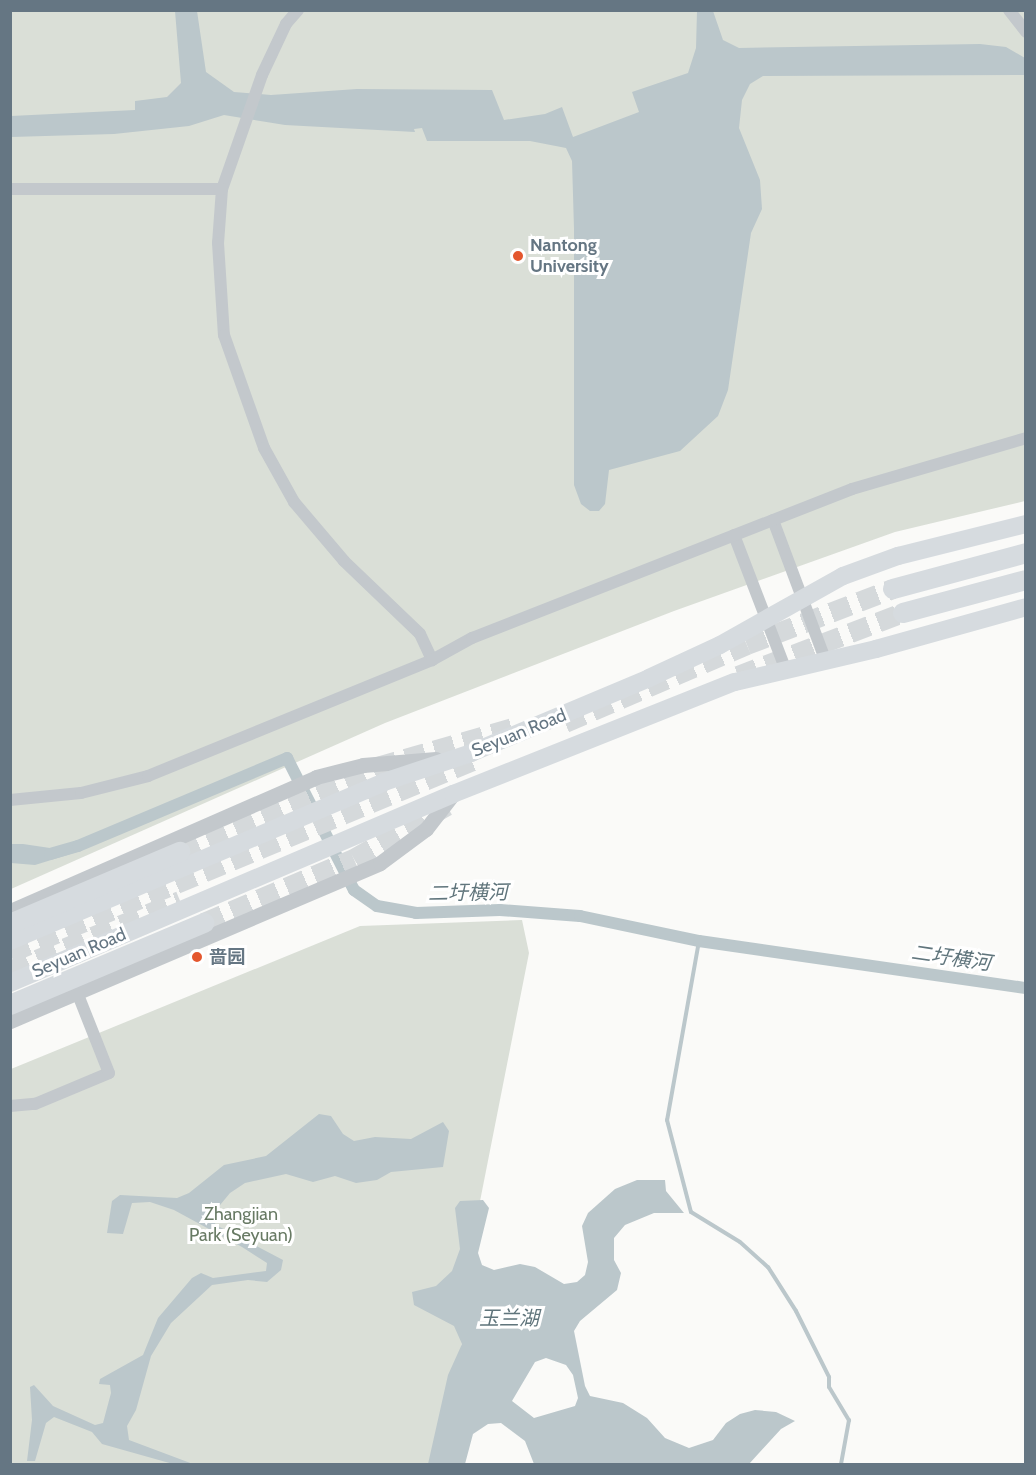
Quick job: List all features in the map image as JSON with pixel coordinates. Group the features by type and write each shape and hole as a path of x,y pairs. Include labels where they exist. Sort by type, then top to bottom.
{"highway":[{"path":"893,589 1026,553"},
{"path":"903,613 1026,580"},
{"path":"10,924 180,852"},
{"path":"10,1005 204,922"}],"main road":[{"name":"Seyuan Road","path":"10,941 384,782 471,753 649,678 767,619 843,576 898,556 1026,524"},
{"name":"Seyuan Road","path":"10,983 453,794 735,682 1026,607"}],"street":[{"path":"298,10 286,24 256,92 222,189 218,243 224,335 264,448 294,502 344,561 420,634 432,660"},
{"path":"1009,10 1026,32"},
{"path":"10,189 222,189"},
{"path":"10,800 81,793 147,776 432,660 472,638 772,520 903,472 1026,438"},
{"path":"772,520 825,659"},
{"path":"734,536 785,668"},
{"path":"10,911 316,777 363,765 471,753"},
{"path":"10,1021 380,862 426,829 453,794"},
{"path":"10,1106 35,1104 109,1073 77,992"}],"green space":[{"name":"Nantong University","path":"10,11 1025,11 1025,501 895,532 674,611 385,723 11,889"},
{"name":"Zhangjian Park (Seyuan)","path":"522,920 529,953 468,1262 453,1464 11,1464 11,1069 360,926"}],"water":[{"path":"175,11 197,11 206,72 234,92 271,95 357,89 492,90 504,120 545,114 562,107 573,137 639,112 632,92 688,73 696,48 697,11 713,11 723,40 739,48 980,44 1006,47 1025,58 1025,75 763,76 750,84 742,100 739,128 760,180 762,209 751,233 728,390 718,416 680,451 609,470 605,504 599,511 590,511 581,504 574,485 574,229 572,161 566,148 530,141 427,141 422,128 414,129 415,132 285,125 224,115 189,126 114,134 11,137 11,116 135,110 135,101 167,97 181,83"},
{"path":"11,844 77,852 35,865 11,863"},
{"path":"319,1114 331,1116 343,1134 354,1141 375,1137 411,1139 443,1122 449,1131 443,1167 391,1172 377,1180 356,1183 335,1176 313,1182 286,1174 245,1183 230,1193 211,1216 216,1225 283,1260 281,1270 267,1282 248,1280 212,1285 171,1323 151,1356 136,1410 127,1426 129,1440 193,1464 173,1464 102,1444 92,1432 54,1417 46,1423 35,1461 27,1461 32,1420 30,1387 34,1385 53,1406 95,1425 103,1423 111,1393 110,1385 99,1384 100,1379 143,1355 158,1318 192,1278 201,1273 213,1278 266,1271 267,1263 242,1247 174,1210 150,1202 132,1203 123,1234 107,1233 112,1201 120,1195 177,1198 189,1193 224,1165 266,1156"},
{"name":"玉兰湖","path":"637,1180 665,1180 666,1191 684,1213 654,1213 625,1225 614,1238 614,1260 621,1273 617,1290 580,1321 574,1331 585,1386 590,1396 623,1403 647,1418 665,1438 689,1448 713,1440 726,1423 740,1414 755,1410 776,1412 795,1421 781,1429 749,1464 534,1464 525,1441 501,1423 488,1424 473,1434 465,1464 428,1464 448,1375 462,1344 454,1326 414,1305 412,1292 436,1286 452,1271 460,1249 455,1208 460,1201 483,1200 489,1208 478,1253 482,1265 494,1270 520,1264 535,1267 564,1284 577,1282 585,1275 588,1262 582,1226 588,1213 615,1189","holes":["546,1358 566,1365 573,1375 578,1398 575,1406 534,1418 512,1401 535,1362"]}],"waterway":[{"name":"二圩横河","path":"50,854 78,846 287,758 354,890 377,906 416,913 500,910 580,916 699,941 1026,988"},
{"path":"699,941 667,1120 691,1212 740,1242 768,1267 796,1311 829,1377 829,1387 849,1420 841,1464"}],"tunnel":[{"path":"565,723 747,645 893,589"},
{"path":"738,676 903,613"},
{"path":"180,852 377,767 520,726"},
{"path":"10,953 480,758"},
{"path":"204,923 354,859 447,806"},
{"path":"10,971 180,901"}],"place":[{"name":"Nantong University","path":"518,256"},
{"name":"啬园","path":"197,957"}]}
